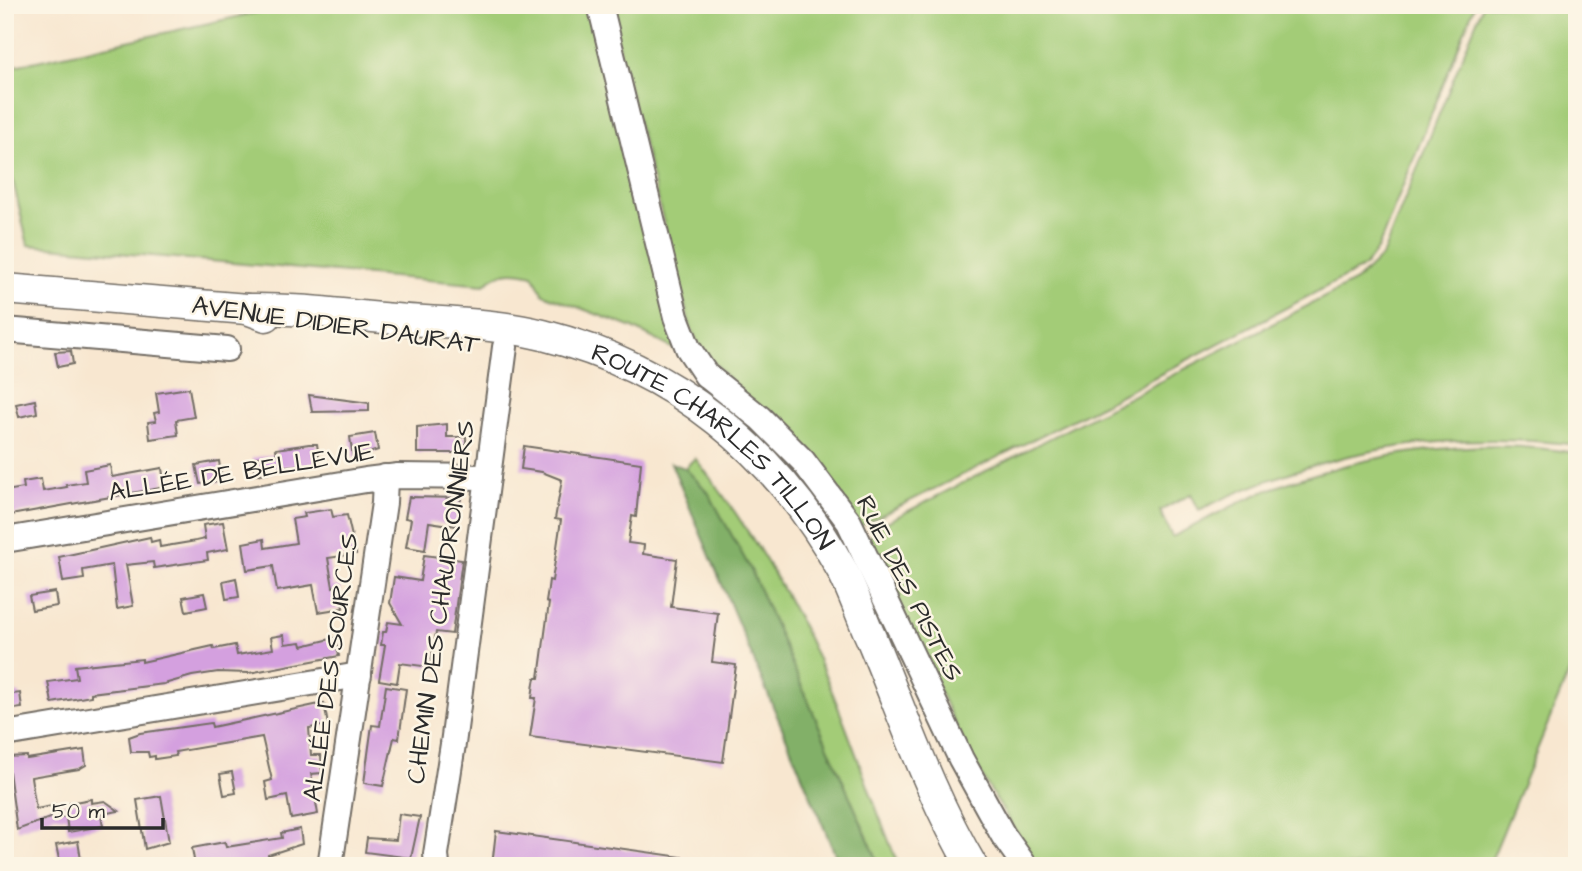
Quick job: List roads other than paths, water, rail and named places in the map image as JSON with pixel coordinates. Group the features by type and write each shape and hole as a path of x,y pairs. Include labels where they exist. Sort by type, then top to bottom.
{"main road":[{"name":"AVENUE DIDIER DAURAT","path":"5,289 247,309 268,317 355,333 505,347 577,363 672,402 699,408"},
{"name":"ROUTE CHARLES TILLON","path":"247,309 478,326 541,334 600,351 679,391 718,421 774,473 807,513 843,572 944,810 972,866"}],"street":[{"name":"RUE DES PISTES","path":"600,5 677,317 688,348 706,375 760,418 803,461 849,522 961,759 1003,835 1025,866"},
{"path":"5,330 227,349"},
{"name":"CHEMIN DES CHAUDRONNIERS","path":"437,866 436,854 505,347"},
{"name":"ALLÉE DE BELLEVUE","path":"5,540 385,477 488,477"},
{"name":"ALLÉE DES SOURCES","path":"330,866 385,477"},
{"path":"5,734 359,675"}]}
